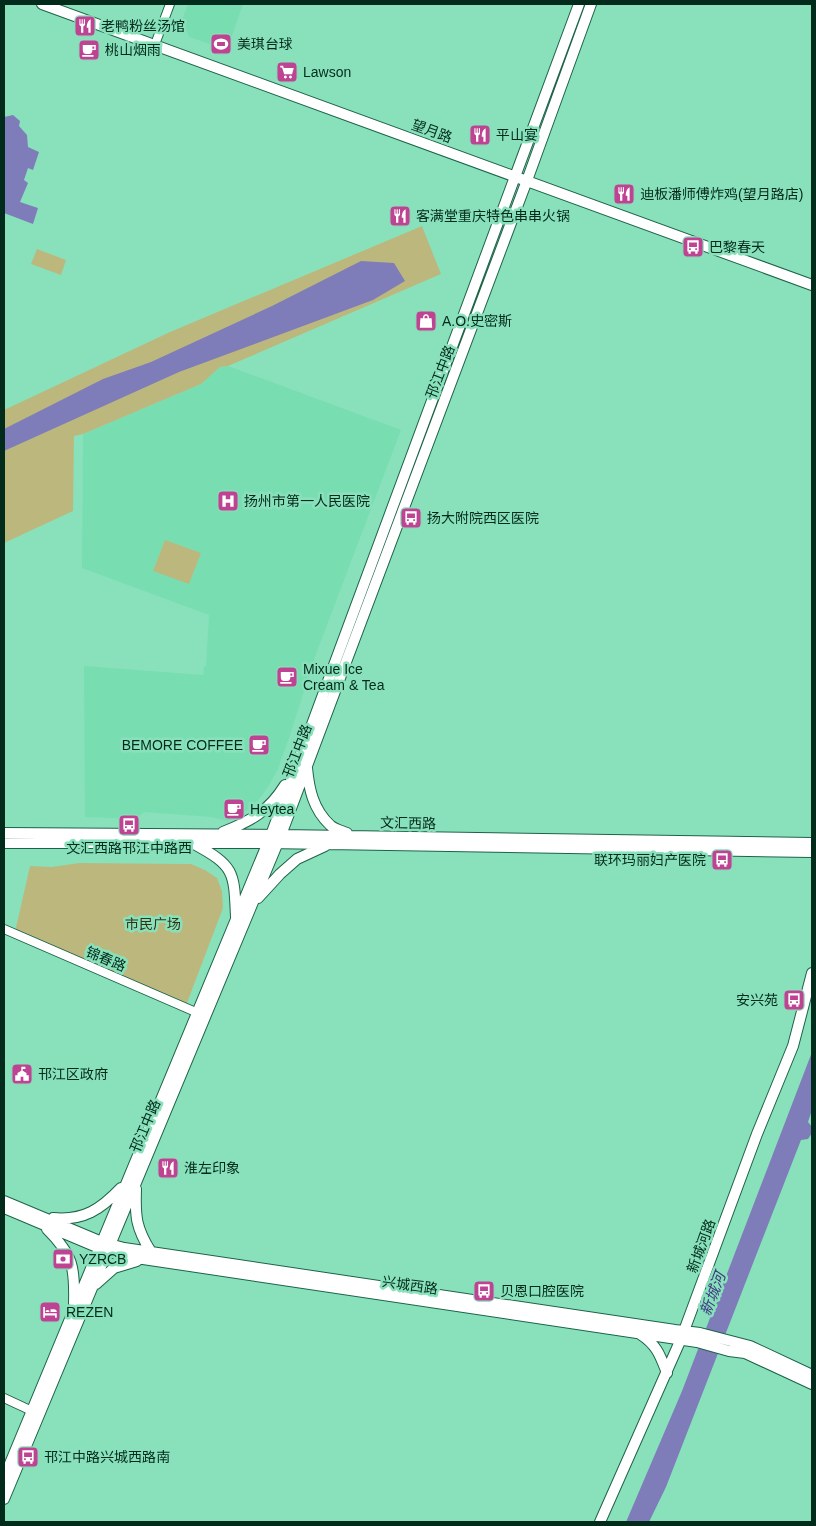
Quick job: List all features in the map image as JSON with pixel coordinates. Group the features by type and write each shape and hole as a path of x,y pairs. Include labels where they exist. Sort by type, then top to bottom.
{"main road":[{"name":"望月路","path":"42,4 812,279"},
{"name":"望月路","path":"61,4 517,174"},
{"name":"邗江中路","path":"302,765 579,4"},
{"name":"邗江中路","path":"131,1182 252,904 302,765 528,178 591,4"},
{"name":"望月路","path":"528,178 812,285"},
{"path":"215,834 243,824 262,813 302,765"},
{"path":"302,765 318,810 331,826 353,836"},
{"name":"文汇西路","path":"4,833 215,834 328,844 812,852"},
{"name":"文汇西路","path":"4,843 193,843 353,836 812,843"},
{"name":"邗江中路","path":"4,1478 74,1311 105,1246 236,920 274,839"},
{"path":"193,843 217,856 229,869 235,889 236,920"},
{"path":"252,904 280,874 298,859 328,844"},
{"name":"新城河路","path":"600,1522 683,1335 757,1134 793,1046 812,973"},
{"path":"42,1221 66,1219 87,1214 106,1204 131,1182"},
{"path":"93,1286 114,1268 150,1256 136,1220 131,1182"},
{"name":"兴城西路","path":"4,1201 42,1221"},
{"name":"兴城西路","path":"4,1208 105,1246 150,1256 637,1332 683,1335"},
{"path":"42,1221 62,1244 72,1262 74,1311"},
{"name":"邗江中路","path":"4,1499 93,1286 105,1246"},
{"name":"兴城西路","path":"150,1256 699,1337 724,1344 760,1350 812,1376"},
{"path":"637,1332 651,1341 659,1353 667,1373"},
{"name":"兴城西路","path":"724,1344 812,1384"}],"street":[{"path":"157,39 170,4"},
{"name":"锦春路","path":"4,929 198,1013"},
{"path":"4,1398 32,1411"}],"shaded area":[{"path":"188,4 243,4 227,50 189,37 182,20"},
{"name":"扬州市第一人民医院","path":"228,366 401,430 316,654 278,769 260,798 249,809 228,821 211,817 144,812 135,819 85,817 84,666 203,675 204,667 206,666 209,615 82,568 83,434 201,384 220,367"}],"green space":[{"path":"422,226 441,274 228,366 220,367 201,384 83,434 74,436 73,511 4,543 4,410 170,332"},
{"path":"37,249 66,260 61,275 31,264"},
{"path":"165,540 201,553 189,584 153,571"},
{"name":"市民广场","path":"79,863 191,864 217,878 222,891 223,908 187,1003 15,932 30,866 52,867"}],"water":[{"path":"13,115 20,121 19,126 27,135 28,147 39,152 33,170 28,168 24,180 28,183 20,202 38,208 33,224 4,213 4,117"},
{"path":"361,261 394,263 405,281 373,300 179,372 4,451 4,429 103,379 151,362 272,306"},
{"path":"812,1052 812,1110 808,1122 812,1127 812,1133 808,1139 801,1140 666,1487 649,1522 626,1522 682,1391"}],"place":[{"name":"老鸭粉丝汤馆","path":"85,26"},
{"name":"美琪台球","path":"221,44"},
{"name":"桃山烟雨","path":"89,50"},
{"name":"Lawson","path":"287,72"},
{"name":"平山宴","path":"480,135"},
{"name":"迪板潘师傅炸鸡(望月路店)","path":"624,194"},
{"name":"客满堂重庆特色串串火锅","path":"400,216"},
{"name":"巴黎春天","path":"693,247"},
{"name":"A.O.史密斯","path":"426,321"},
{"name":"扬州市第一人民医院","path":"228,501"},
{"name":"扬大附院西区医院","path":"411,518"},
{"name":"Mixue Ice Cream & Tea","path":"287,677"},
{"name":"BEMORE COFFEE","path":"259,745"},
{"name":"Heytea","path":"234,809"},
{"name":"文汇西路邗江中路西","path":"129,825"},
{"name":"联环玛丽妇产医院","path":"722,860"},
{"name":"安兴苑","path":"794,1000"},
{"name":"邗江区政府","path":"22,1074"},
{"name":"淮左印象","path":"168,1168"},
{"name":"YZRCB","path":"63,1259"},
{"name":"贝恩口腔医院","path":"484,1291"},
{"name":"REZEN","path":"50,1312"},
{"name":"邗江中路兴城西路南","path":"28,1457"}],"water label":[{"name":"新城河","path":"713,1294"}]}
